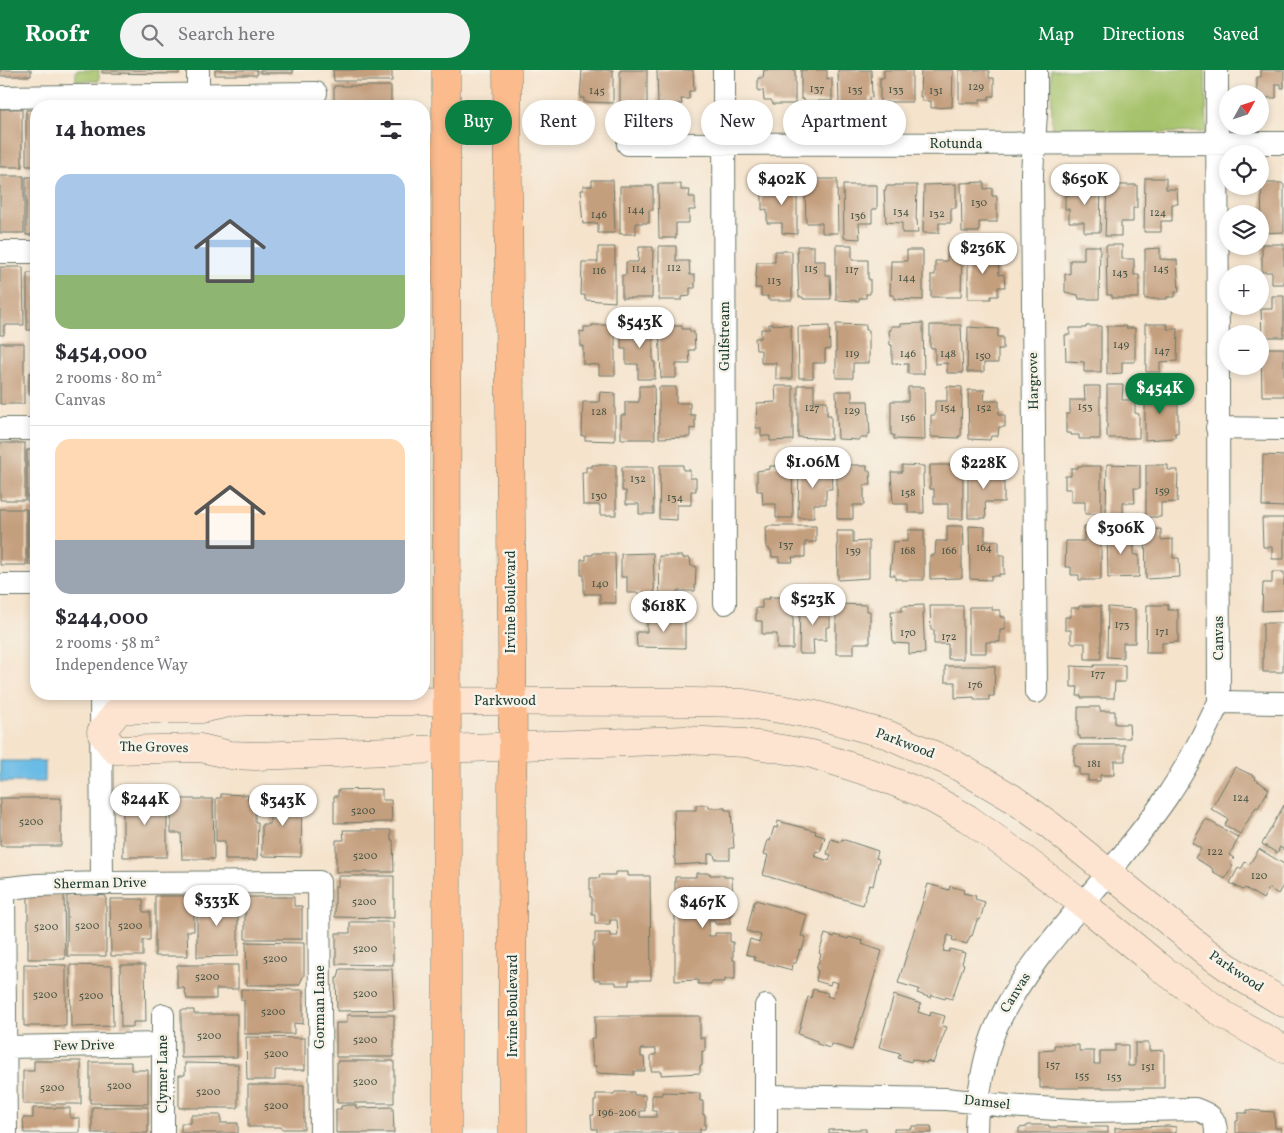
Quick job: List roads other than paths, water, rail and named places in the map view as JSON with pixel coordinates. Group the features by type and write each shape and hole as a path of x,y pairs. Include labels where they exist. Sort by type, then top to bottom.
{"main road":[{"path":"446,70 447,1133"},
{"name":"Irvine Boulevard","path":"507,70 513,747 513,1133"}],"street":[{"path":"198,70 198,95"},
{"name":"Gulfstream","path":"724,70 724,100"},
{"name":"Hargrove","path":"1036,70 1032,182 1036,692"},
{"name":"Canvas","path":"976,1133 984,1064 999,1020 1022,980 1170,793 1200,741 1219,702 1217,70"},
{"path":"0,97 316,93"},
{"name":"Rotunda","path":"773,144 1284,143"},
{"name":"Gulfstream","path":"724,145 725,603"},
{"path":"0,252 30,252"},
{"path":"1217,428 1284,428"},
{"path":"0,429 30,429"},
{"path":"0,585 30,585"},
{"path":"101,700 102,884"},
{"name":"The Groves","path":"448,701 258,701 233,702 201,709 120,709 101,732 115,750 201,748 230,755 256,756 513,747"},
{"name":"Parkwood","path":"448,701 743,703 816,715 889,735 954,764 1012,798 1051,826 1206,952 1284,1004"},
{"path":"1219,702 1284,702"},
{"path":"513,747 685,740 745,744 812,754 874,774 929,798 967,818 1083,904 1157,965 1224,1015 1284,1049"},
{"name":"Sherman Drive","path":"2,889 37,885 319,882"},
{"name":"Gorman Lane","path":"319,882 321,1133"},
{"path":"2,889 6,1133"},
{"path":"766,1006 766,1133"},
{"name":"Clymer Lane","path":"163,1014 163,1133"},
{"name":"Few Drive","path":"6,1047 162,1044"},
{"name":"Damsel","path":"766,1096 946,1098 1006,1106 1092,1111 1195,1109 1212,1123"}],"water":[{"path":"0,761 45,761 45,782 0,782"}]}
